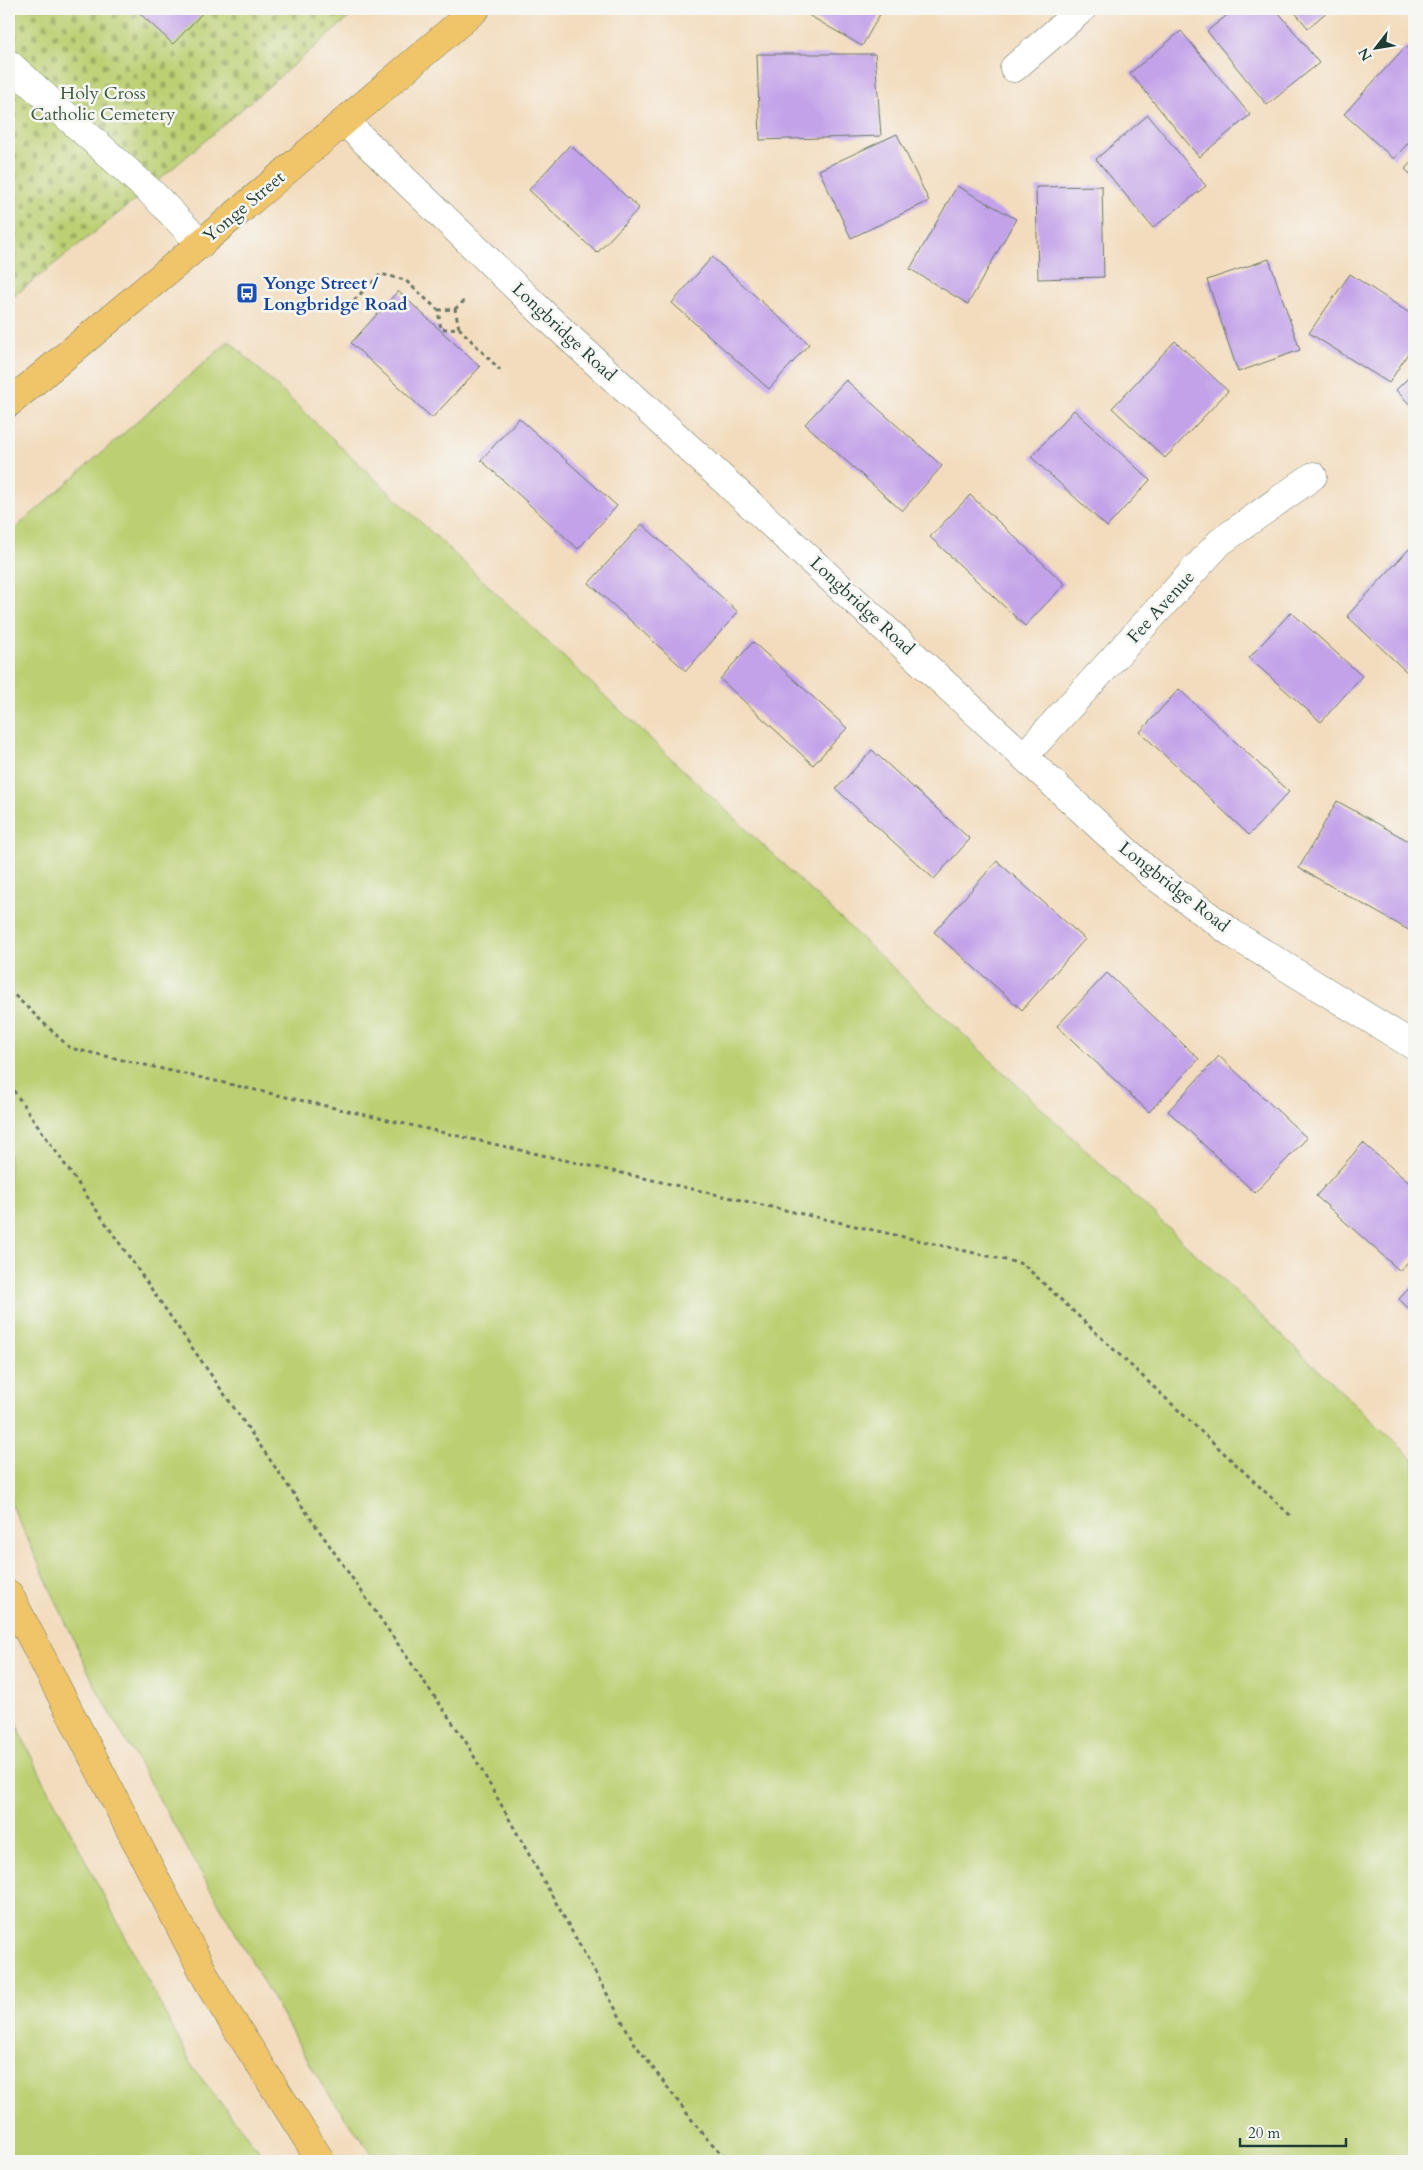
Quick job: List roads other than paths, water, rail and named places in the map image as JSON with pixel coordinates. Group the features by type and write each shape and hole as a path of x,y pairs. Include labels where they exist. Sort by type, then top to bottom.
{"main road":[{"name":"Yonge Street","path":"9,403 346,122 476,9"},
{"path":"9,1594 213,1991 321,2161"}],"street":[{"path":"1014,68 1082,9"},
{"path":"9,64 155,196 201,244"},
{"name":"Longbridge Road","path":"346,122 536,307 1148,871 1233,934 1414,1046"},
{"name":"Fee Avenue","path":"1024,756 1220,542 1313,476"}],"place":[{"name":"Yonge Street / Longbridge Road","path":"247,293"}],"park label":[{"name":"Holy Cross Catholic Cemetery","path":"103,104"}]}
